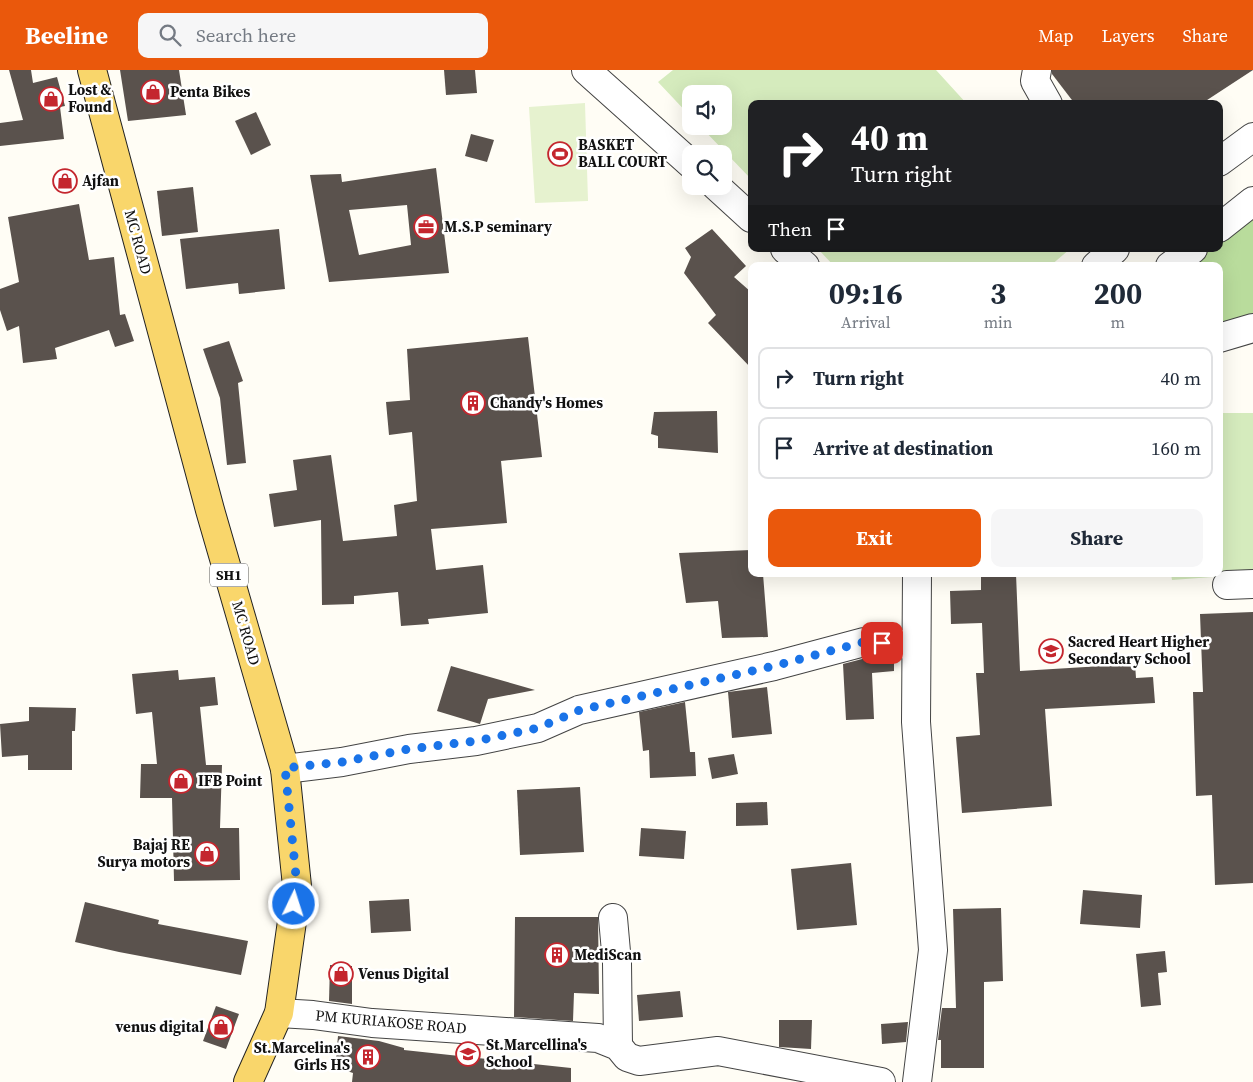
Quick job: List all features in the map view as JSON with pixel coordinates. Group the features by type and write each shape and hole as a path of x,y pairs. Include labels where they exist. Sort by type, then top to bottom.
{"main road":[{"name":"MC ROAD","path":"92,70 210,510 285,768 297,886 279,1013 248,1082"}],"street":[{"path":"586,70 682,156"},
{"path":"1037,70 1035,81 1046,100"},
{"path":"1223,159 1253,137"},
{"path":"726,195 748,215"},
{"path":"1223,225 1253,201"},
{"path":"789,252 800,262"},
{"path":"1100,262 1112,252"},
{"path":"1175,262 1189,252"},
{"path":"1223,337 1253,328"},
{"path":"917,577 916,722 933,950 917,1082"},
{"path":"285,768 342,762 409,749 476,741 529,730 580,710 774,666 864,642 916,645"},
{"path":"613,918 617,963 618,1046"},
{"name":"PM KURIAKOSE ROAD","path":"279,1013 313,1014 372,1023 598,1038 618,1046 627,1057 639,1061 718,1051 881,1082"}],"green space":[{"path":"673,70 936,70 963,100 748,100 748,176 732,159 732,145 718,145 709,135 732,135 732,85 682,85 682,107 658,82"},
{"name":"BASKET BALL COURT","path":"585,103 588,201 535,203 529,107"},
{"path":"1253,213 1253,322 1223,333 1223,262 1188,262 1202,252 1223,252 1223,236"},
{"path":"821,252 1066,252 1055,262 830,262"},
{"path":"1223,413 1253,413 1253,574 1223,576"},
{"path":"1172,577 1212,577 1172,580"}],"building":[{"path":"9,70 31,70 33,83 57,77 65,106 60,107 64,139 0,146 0,123 23,120"},
{"name":"Penta Bikes","path":"120,70 179,70 186,115 128,121"},
{"path":"444,70 475,70 477,93 446,95"},
{"path":"1052,70 1253,70 1207,100 1072,100 1052,74"},
{"path":"256,112 271,145 251,155 235,121"},
{"path":"471,134 494,140 487,162 465,156"},
{"name":"M.S.P seminary","path":"436,168 449,273 329,282 310,175 341,174 342,182","holes":["407,205 411,245 359,255 349,210"]},
{"path":"193,187 198,232 162,236 157,191"},
{"path":"79,204 89,260 114,257 120,315 125,314 134,341 115,347 109,330 55,348 57,359 23,363 19,326 7,331 0,310 0,289 19,282 8,217"},
{"path":"279,229 285,289 239,294 238,283 186,289 180,239"},
{"path":"712,229 746,266 734,277 748,289 748,365 708,323 716,315 684,273 691,257 685,248"},
{"path":"528,337 542,457 501,461 507,523 431,529 436,570 483,565 488,613 428,619 429,624 401,626 398,592 354,596 354,604 322,605 321,520 274,527 269,494 297,490 293,460 331,455 343,541 397,536 394,505 417,501 412,432 389,435 386,402 410,400 407,349"},
{"path":"229,341 243,381 238,383 246,463 227,465 220,398 203,349"},
{"path":"717,411 718,453 658,448 658,436 651,434 654,412"},
{"path":"748,550 748,577 763,577 768,637 722,638 718,601 686,603 679,553"},
{"path":"981,577 1016,577 1020,671 1135,664 1136,678 1153,677 1155,703 1045,709 1052,806 962,813 956,737 980,735 976,673 984,673 982,623 951,624 950,591 981,590"},
{"path":"1253,612 1253,883 1215,885 1212,795 1196,796 1193,692 1203,692 1200,614"},
{"path":"866,658 894,659 894,671 872,673 874,719 846,720 843,664"},
{"path":"451,666 535,690 488,699 480,724 437,711"},
{"path":"178,670 179,680 215,677 218,705 200,707 206,765 222,765 220,828 239,828 240,880 174,881 172,798 140,798 141,764 157,764 152,712 136,714 132,674"},
{"path":"767,687 772,734 732,738 728,692"},
{"path":"685,702 690,752 695,752 696,776 650,778 649,750 643,751 639,712"},
{"path":"29,707 76,708 75,731 72,731 72,770 28,770 28,755 2,757 0,724 29,721"},
{"path":"734,754 738,774 712,779 708,758"},
{"path":"580,787 584,852 520,855 517,790"},
{"path":"767,802 768,825 736,826 736,803"},
{"path":"641,828 686,831 684,859 639,856"},
{"path":"851,863 857,925 797,930 791,869"},
{"path":"1083,890 1142,895 1140,928 1080,924"},
{"path":"409,899 411,931 371,933 369,901"},
{"path":"85,902 159,920 158,924 248,941 241,975 75,942"},
{"path":"1001,908 1003,981 984,982 984,1068 941,1068 941,1040 938,1040 942,1008 956,1008 953,909"},
{"name":"MediScan","path":"515,917 598,917 599,994 574,993 573,1021 514,1017"},
{"path":"1165,951 1167,972 1158,973 1161,1005 1141,1007 1136,954"},
{"path":"330,965 352,966 352,1004 329,1001"},
{"path":"680,991 683,1017 639,1021 637,995"},
{"name":"venus digital","path":"216,1006 239,1014 226,1049 203,1041"},
{"path":"779,1020 812,1020 811,1049 779,1047"},
{"path":"908,1022 906,1042 882,1044 881,1024"},
{"path":"338,1036 379,1041 404,1048 404,1050 571,1068 571,1082 352,1082 353,1073 335,1067"}],"place":[{"name":"Penta Bikes","path":"153,92"},
{"name":"Lost & Found","path":"51,99"},
{"name":"BASKET BALL COURT","path":"560,154"},
{"name":"Ajfan","path":"65,181"},
{"name":"M.S.P seminary","path":"426,227"},
{"name":"Chandy's Homes","path":"473,403"},
{"name":"Sacred Heart Higher Secondary School","path":"1051,651"},
{"name":"IFB Point","path":"181,781"},
{"name":"Bajaj RE Surya motors","path":"207,854"},
{"name":"MediScan","path":"557,955"},
{"name":"Venus Digital","path":"341,974"},
{"name":"venus digital","path":"221,1027"},
{"name":"St.Marcellina's School","path":"468,1054"},
{"name":"St.Marcelina's Girls HS","path":"368,1057"}],"route":[{"path":"294,904 297,886 285,768 342,762 409,749 476,741 538,728 580,710 774,666 864,642 882,643"}]}
